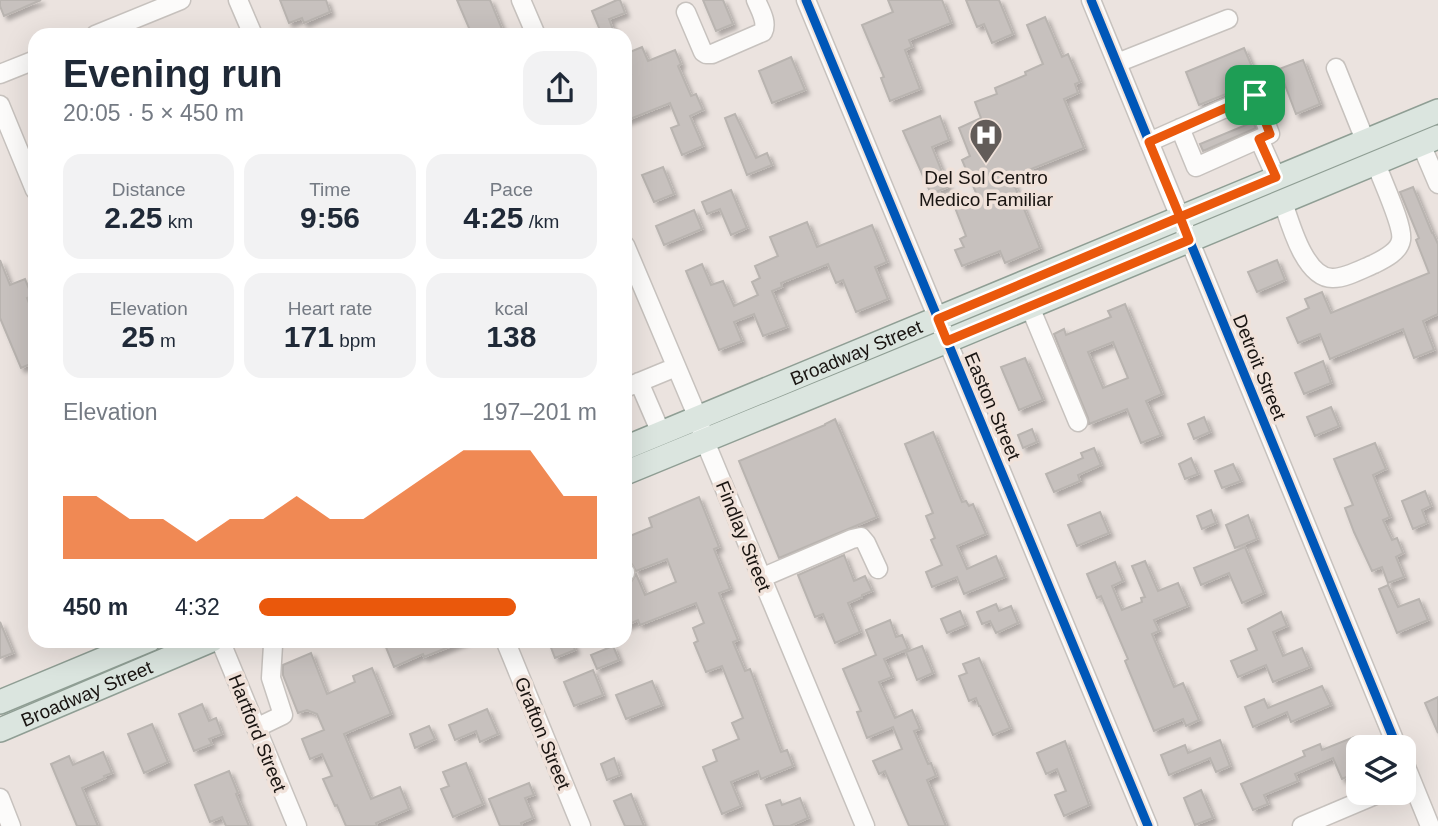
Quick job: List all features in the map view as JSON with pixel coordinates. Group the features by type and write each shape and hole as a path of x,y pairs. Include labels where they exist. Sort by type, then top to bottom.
{"main road":[{"name":"Broadway Street","path":"632,468 701,429 938,319 1438,111"},
{"path":"1365,141 1375,164"},
{"name":"Broadway Street","path":"632,441 661,433 701,429 947,341 1429,141"},
{"name":"Broadway Street","path":"0,702 130,648"},
{"name":"Broadway Street","path":"0,730 193,648"}],"street":[{"path":"112,28 181,0"},
{"path":"238,0 250,28"},
{"path":"521,0 533,28"},
{"path":"686,12 703,52 712,54 763,32 765,21 756,0"},
{"name":"Easton Street","path":"806,0 1148,826"},
{"name":"Detroit Street","path":"1091,0 1392,735"},
{"path":"1117,63 1228,19"},
{"path":"0,74 28,63"},
{"path":"1336,68 1365,141"},
{"path":"1149,142 1180,128 1255,95 1270,134 1196,167 1180,128"},
{"path":"0,105 28,173"},
{"path":"1259,139 1276,177"},
{"path":"1429,141 1438,184"},
{"path":"1283,202 1302,253 1311,267 1323,277 1341,277 1381,261 1395,251 1401,241 1400,227 1375,164"},
{"name":"Findlay Street","path":"632,262 865,826"},
{"path":"1030,307 1079,422"},
{"path":"661,433 632,385 676,367"},
{"path":"761,578 860,537 866,543 878,569"},
{"name":"Hartford Street","path":"223,648 297,826"},
{"path":"256,728 283,715 271,678 273,648"},
{"name":"Grafton Street","path":"508,648 581,826"},
{"path":"0,798 12,826"},
{"path":"1416,799 1430,826"},
{"path":"1302,826 1352,805"}],"building":[{"path":"0,0 41,0 4,16"},
{"path":"280,0 326,0 330,12 304,23 302,18 289,23"},
{"path":"457,0 490,0 502,28 469,28"},
{"path":"620,0 625,13 609,19 612,28 599,28 592,11"},
{"path":"703,0 723,0 733,24 716,31"},
{"path":"888,0 942,0 951,23 909,40 912,47 905,50 920,89 890,101 881,78 884,77 862,25 893,12"},
{"path":"966,0 999,0 1013,34 992,43 984,24 977,27"},
{"path":"1045,17 1062,57 1068,54 1080,82 1075,84 1078,93 1064,99 1084,148 1011,177 1040,248 1005,263 1000,251 962,266 955,250 964,247 960,239 966,236 954,205 977,195 962,160 970,156 959,128 981,118 975,102 997,94 995,88 1026,75 1025,72 1043,64 1027,25"},
{"path":"642,47 648,61 675,50 681,64 678,66 691,96 696,94 703,110 690,116 703,146 682,155 671,128 679,125 670,103 632,118 632,51"},
{"path":"1244,48 1258,81 1199,105 1186,72"},
{"path":"791,57 805,90 772,103 759,71"},
{"path":"1303,60 1320,104 1296,114 1279,69"},
{"path":"735,114 756,158 767,153 772,165 747,175 725,118"},
{"path":"940,116 949,140 932,147 948,187 931,194 903,131"},
{"path":"1253,122 1256,128 1203,151 1200,144"},
{"path":"663,167 674,194 654,202 642,175"},
{"path":"1413,187 1438,244 1438,314 1423,321 1434,350 1414,358 1403,329 1330,359 1320,334 1298,343 1287,318 1309,308 1305,299 1322,292 1331,313 1429,273 1416,240 1419,238 1400,192"},
{"path":"731,190 747,228 731,235 720,209 707,214 702,202"},
{"path":"694,210 702,229 664,245 656,226"},
{"path":"807,222 817,247 872,225 887,262 875,267 888,299 856,312 843,280 836,283 828,264 781,283 782,287 772,291 787,327 763,336 754,314 734,322 742,341 719,350 686,271 702,264 711,285 723,281 734,306 758,295 752,282 760,278 755,266 778,256 770,237"},
{"path":"0,260 10,285 25,279 28,286 28,365 21,368 0,318"},
{"path":"1277,260 1285,280 1257,292 1248,272"},
{"path":"1125,304 1162,394 1146,401 1161,435 1141,443 1127,409 1089,424 1054,334 1064,329 1066,335 1111,317 1108,311","holes":["1113,342 1128,378 1103,388 1088,352"]},
{"path":"1025,358 1043,400 1019,410 1001,367"},
{"path":"1323,361 1331,383 1304,394 1295,373"},
{"path":"1331,407 1339,426 1315,436 1307,417"},
{"path":"1204,417 1210,432 1194,439 1188,424"},
{"path":"835,419 877,517 779,558 739,461"},
{"path":"1032,429 1037,442 1023,448 1018,435"},
{"path":"933,432 962,502 966,501 969,506 973,504 986,534 957,546 967,569 996,556 1005,577 964,594 957,577 932,587 926,572 942,565 931,540 935,538 926,516 933,513 905,444"},
{"path":"1375,443 1386,469 1373,475 1390,517 1383,520 1392,540 1397,538 1403,553 1396,557 1404,577 1388,583 1382,567 1372,571 1354,532 1345,508 1353,505 1334,459"},
{"path":"1094,448 1101,465 1078,475 1080,481 1054,492 1046,474 1083,458 1081,453"},
{"path":"1191,458 1198,474 1185,479 1179,464"},
{"path":"1233,464 1241,481 1222,488 1215,471"},
{"path":"1425,491 1431,506 1422,510 1427,523 1413,529 1402,501"},
{"path":"699,497 719,547 714,549 730,589 719,593 738,640 733,642 745,671 750,669 781,752 787,750 793,766 761,779 758,771 731,782 741,806 722,814 703,767 717,761 713,750 739,739 732,723 743,718 722,666 706,672 694,643 698,641 693,628 704,623 696,603 640,625 638,620 632,623 632,580 636,574 645,595 676,582 667,559 636,571 632,565 632,535 652,527 649,518"},
{"path":"1211,510 1216,523 1202,529 1197,516"},
{"path":"1100,512 1109,533 1077,546 1068,525"},
{"path":"1248,515 1257,539 1235,548 1226,525"},
{"path":"1245,547 1264,593 1242,603 1229,573 1201,585 1194,568"},
{"path":"844,555 854,581 865,576 872,591 848,603 860,632 835,643 823,614 815,617 798,575"},
{"path":"1145,561 1158,591 1178,583 1188,606 1154,620 1159,631 1152,634 1174,687 1183,683 1199,720 1186,726 1183,719 1154,731 1125,661 1128,659 1101,596 1097,598 1087,574 1115,562 1123,581 1112,586 1122,610 1142,602 1141,598 1145,597 1132,566"},
{"path":"1388,585 1398,607 1419,599 1428,620 1397,633 1379,589"},
{"path":"996,604 999,611 1011,606 1018,623 996,633 990,621 982,624 977,612"},
{"path":"960,611 966,625 947,633 941,619"},
{"path":"1281,612 1287,626 1273,632 1283,656 1302,648 1310,667 1273,682 1266,665 1238,677 1231,661 1257,650 1248,629"},
{"path":"890,620 896,637 902,635 908,649 884,659 892,677 879,682 895,718 912,710 920,729 914,731 936,776 927,780 946,826 909,826 885,771 879,774 873,761 902,749 893,727 867,738 857,712 861,711 843,669 876,655 866,630"},
{"path":"0,622 13,653 0,658"},
{"path":"922,646 933,673 917,680 906,652"},
{"path":"386,648 446,648 424,657 423,654 394,667"},
{"path":"551,648 574,648 575,650 555,658"},
{"path":"614,648 619,660 597,669 591,655"},
{"path":"311,653 327,694 355,682 353,676 372,668 391,714 344,734 371,799 400,787 409,809 376,823 377,826 346,826 323,779 332,776 322,754 310,759 302,739 324,730 317,714 307,710 298,713 283,675 283,665"},
{"path":"979,658 1010,728 993,735 976,698 969,701 959,676 967,673 963,664"},
{"path":"593,670 603,695 574,706 564,682"},
{"path":"652,681 662,705 626,719 616,695"},
{"path":"1322,686 1331,705 1291,722 1287,712 1253,727 1245,707 1264,699 1268,708"},
{"path":"1438,697 1438,733 1425,703"},
{"path":"202,704 209,721 216,718 222,734 209,739 212,744 194,751 179,714"},
{"path":"487,709 498,734 480,742 476,731 455,740 449,725"},
{"path":"152,724 168,762 144,773 128,734"},
{"path":"429,726 435,739 415,748 410,734"},
{"path":"1220,740 1230,766 1216,772 1210,758 1169,775 1161,755 1185,745 1188,753"},
{"path":"1346,740 1346,777 1342,779 1333,758 1295,774 1298,781 1264,795 1268,804 1253,810 1241,784 1305,756 1303,751 1320,744 1322,750"},
{"path":"1065,741 1089,805 1064,816 1055,795 1066,791 1057,769 1046,774 1037,753"},
{"path":"103,752 112,773 82,788 98,826 77,826 51,764 69,756 73,765"},
{"path":"614,758 620,775 607,780 601,764"},
{"path":"466,763 483,804 453,817 441,789 449,786 443,772"},
{"path":"229,771 249,826 226,826 222,817 210,822 195,785"},
{"path":"529,783 534,795 525,798 533,818 521,823 522,826 500,826 489,799"},
{"path":"1201,790 1213,818 1195,825 1184,798"},
{"path":"631,794 644,826 625,826 614,801"},
{"path":"800,798 808,818 790,826 774,826 766,805 780,800 782,805"}],"cycle path":[{"path":"806,0 1148,826"},
{"path":"1091,0 1392,735"}],"place":[{"name":"Del Sol Centro Medico Familiar","path":"986,165"}],"route":[{"path":"1255,95 1149,142 1180,217 938,319 947,341 1189,240 1180,217 1276,177 1259,139 1270,134 1255,95"}]}
